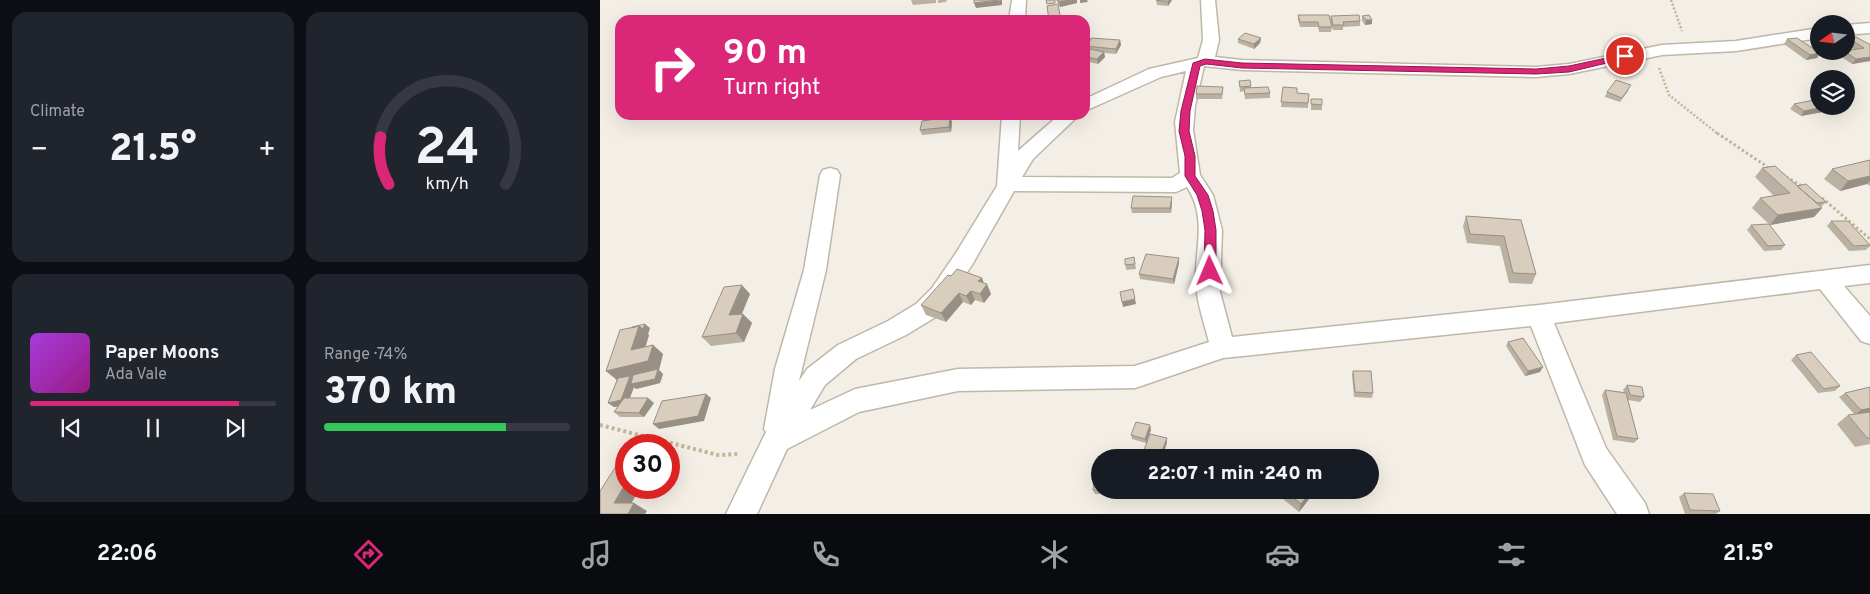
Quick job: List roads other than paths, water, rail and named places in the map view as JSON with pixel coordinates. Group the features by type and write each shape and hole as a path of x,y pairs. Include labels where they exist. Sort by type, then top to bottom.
{"street":[{"path":"1018,15 1019,0"},
{"path":"1208,0 1211,18 1210,54 1201,63 1185,111 1184,131 1190,156 1190,176 1202,195 1211,230 1208,292 1223,348"},
{"path":"1855,29 1870,28"},
{"path":"1090,104 1155,73 1201,63 1242,66 1536,72 1569,69 1667,50 1736,46 1810,34"},
{"path":"1006,184 1011,120"},
{"path":"776,440 816,377 847,352 897,328 925,311 940,294 964,259 995,208 1006,184 1025,155 1064,120"},
{"path":"741,514 768,461 776,440 788,369 815,270 830,175"},
{"path":"1006,184 1168,186 1176,185 1190,176"},
{"path":"776,440 855,401 958,380 1135,377 1223,348 1539,315 1824,278 1870,274"},
{"path":"1824,278 1870,334"},
{"path":"1539,315 1595,456 1634,514"}]}
